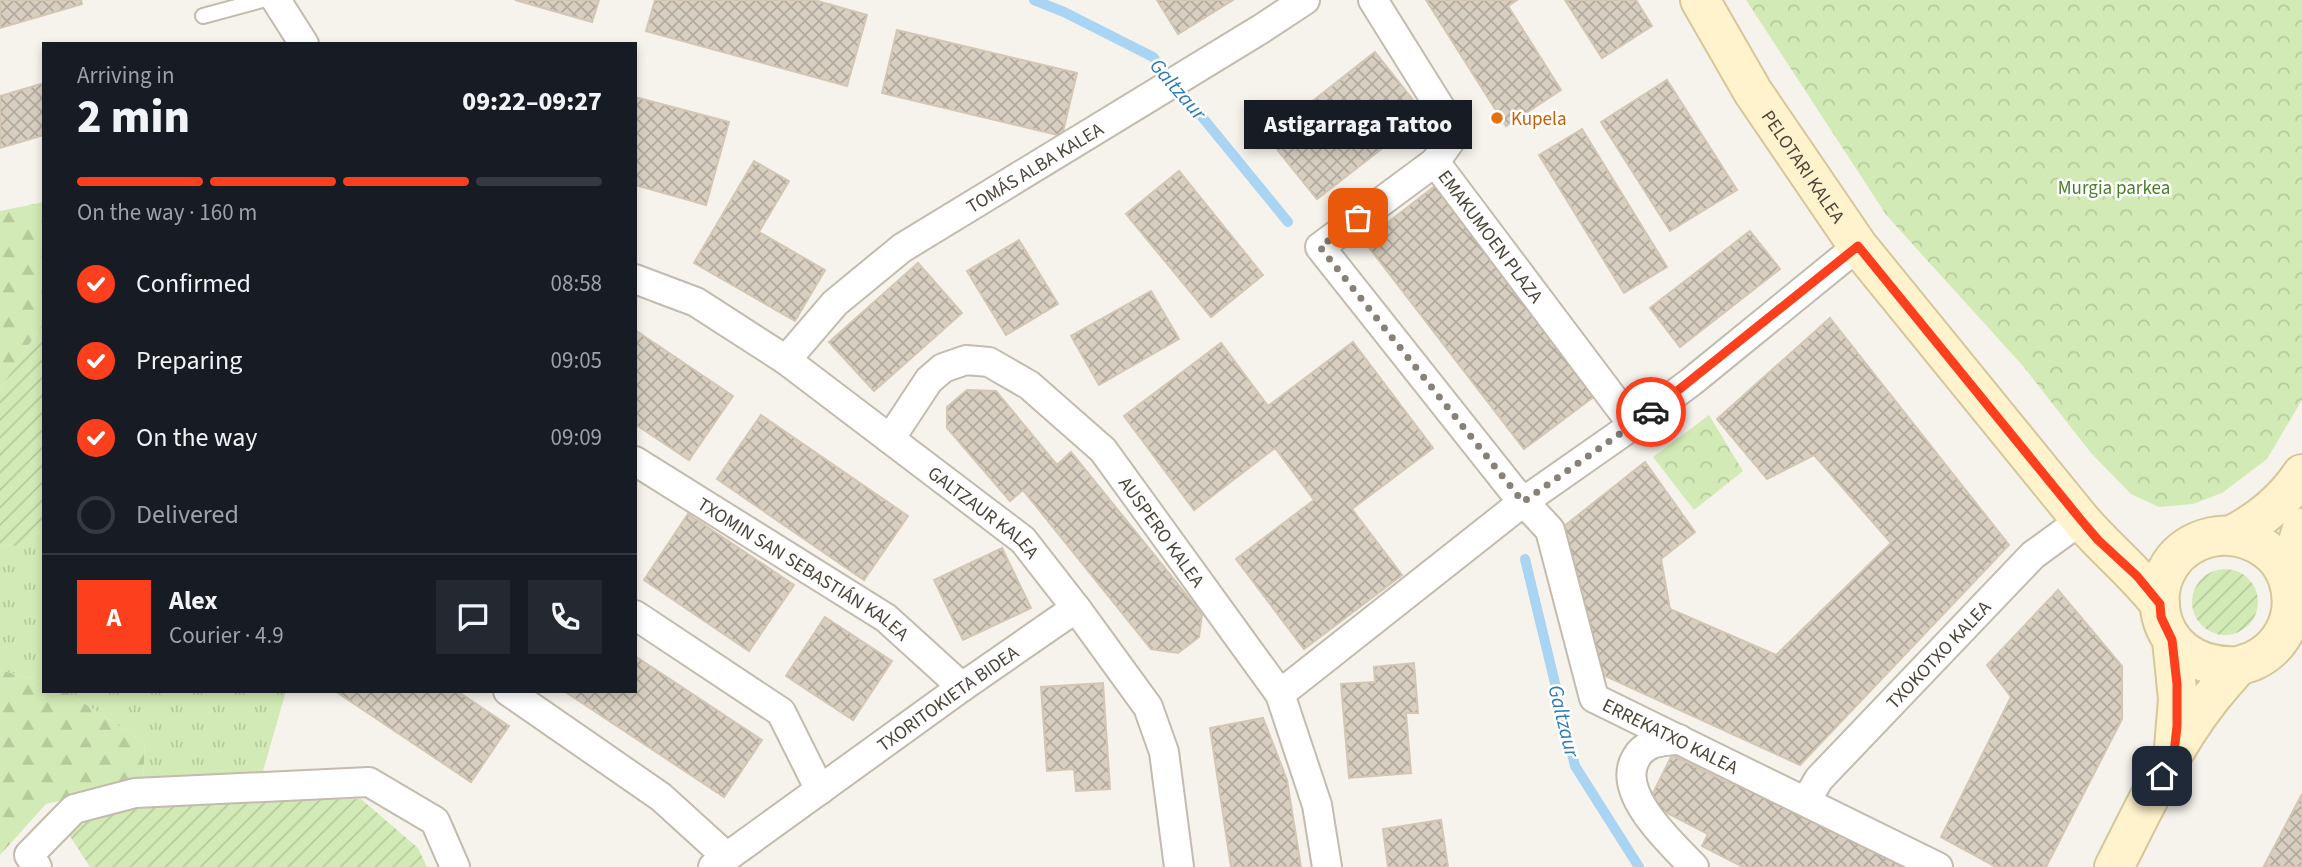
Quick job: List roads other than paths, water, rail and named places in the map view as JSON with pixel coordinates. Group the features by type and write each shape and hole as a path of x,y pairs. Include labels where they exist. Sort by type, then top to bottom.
{"main road":[{"name":"PELOTARI KALEA","path":"1700,0 1753,92 1858,246 2081,520 2098,540 2137,576 2160,604"},
{"path":"2232,535 2249,526 2280,502 2302,474"},
{"name":"PELOTARI KALEA","path":"2081,520 2093,529 2122,542 2157,549 2196,542"},
{"path":"2114,867 2174,753 2202,710 2239,666 2266,653 2286,630 2291,615 2292,563 2302,528"},
{"path":"2174,753 2178,699 2172,640 2161,617 2160,604 2161,585 2168,568 2180,553 2196,542 2220,535 2232,535 2252,540 2269,551 2282,566 2290,585"},
{"path":"2172,640 2194,660 2208,665 2239,666"}],"street":[{"path":"276,0 303,42"},
{"name":"TOMÁS ALBA KALEA","path":"786,360 835,303 902,248 1305,0"},
{"path":"1373,0 1451,125 1450,141 1435,162"},
{"name":"EMAKUMOEN PLAZA","path":"1320,247 1435,162 1633,425"},
{"path":"1280,694 1523,502 1691,382 1858,246"},
{"name":"ERREKATXO KALEA","path":"1320,247 1523,502 1550,530 1594,698 1938,867"},
{"name":"GALTZAUR KALEA","path":"637,280 696,302 786,360 1023,540 1148,707 1164,752 1179,867"},
{"name":"AUSPERO KALEA","path":"890,439 929,380 943,368 966,360 989,362 1029,385 1103,450 1280,694 1317,805 1326,867"},
{"name":"TXOMIN SAN SEBASTIÁN KALEA","path":"637,462 886,618 962,687"},
{"name":"TXOKOTXO KALEA","path":"1806,801 1819,779 2033,555 2081,520"},
{"name":"TXORITOKIETA BIDEA","path":"512,693 661,797 720,862 1076,608"},
{"path":"637,616 780,712 820,790"},
{"path":"1679,739 1650,745 1639,752 1632,765 1632,784 1638,801 1646,812 1694,867"},
{"path":"37,867 29,855 74,809 135,793 369,782 435,821 454,867"}],"lane":[{"path":"203,16 262,0"}],"waterway":[{"name":"Galtzaur","path":"1034,0 1064,12 1153,57 1288,222"},
{"name":"Galtzaur","path":"1525,559 1575,766 1639,867"}],"place":[{"name":"Kupela","path":"1497,118"},
{"name":"Astigarraga Tattoo","path":"1358,218"}],"park label":[{"name":"Murgia parkea","path":"2114,187"}]}
